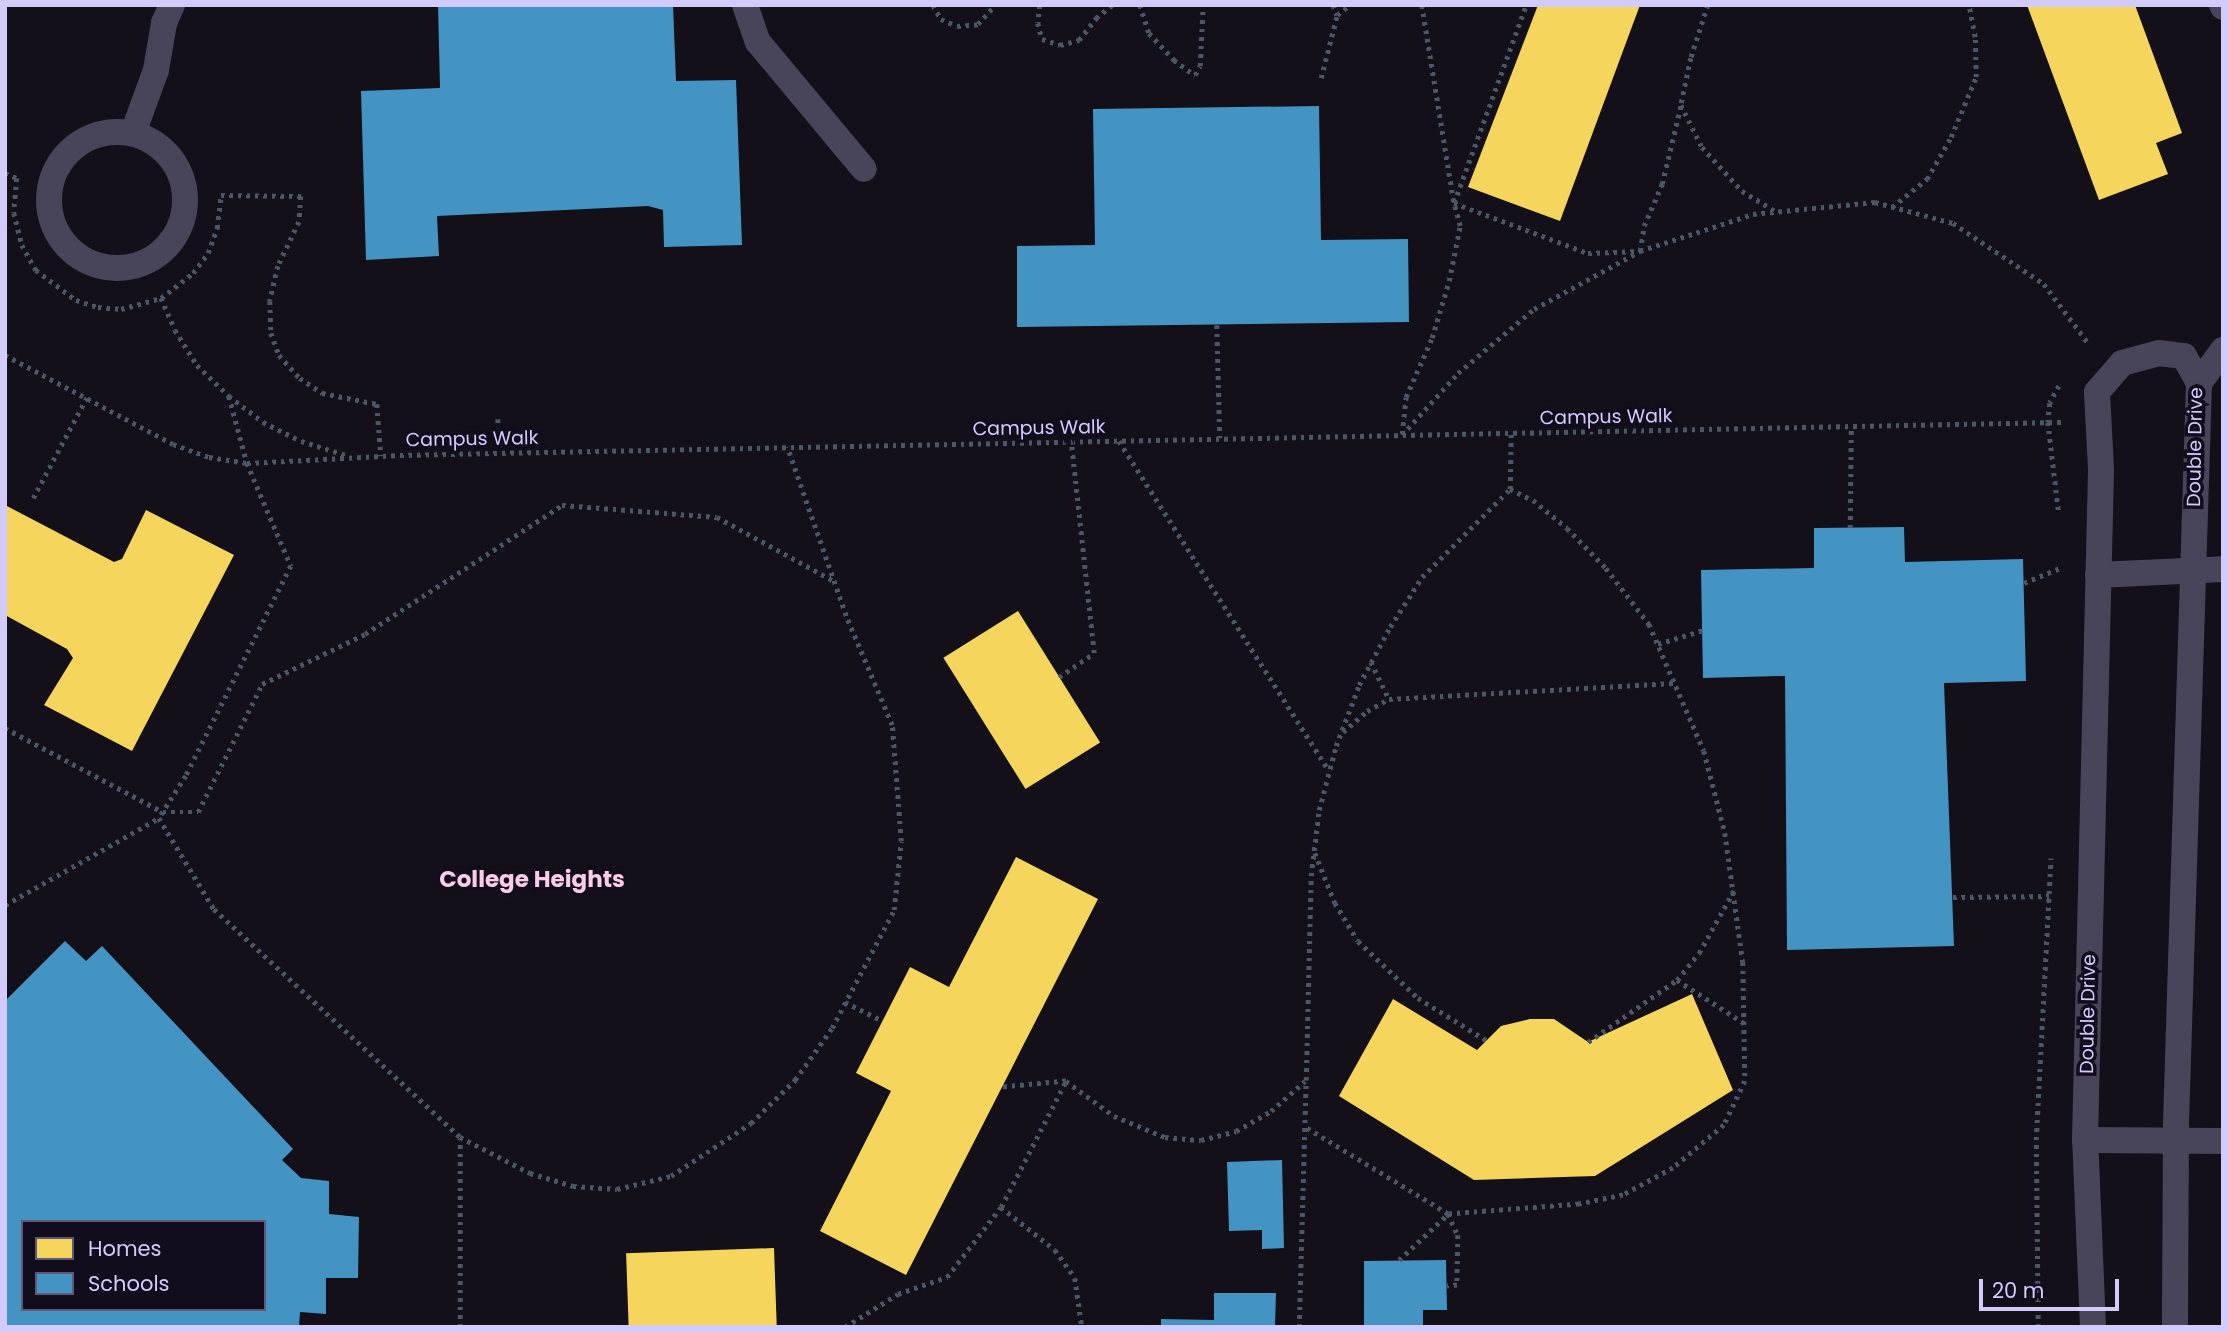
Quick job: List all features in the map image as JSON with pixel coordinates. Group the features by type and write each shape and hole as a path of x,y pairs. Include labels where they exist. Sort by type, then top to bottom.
{"lane":[{"path":"133,133 156,70 164,23 172,5"},
{"path":"745,5 758,42 864,169"},
{"path":"112,132 133,133 153,142 170,157 182,176 184,210 172,241 156,257 135,266 112,268 89,262 70,250 56,231 50,209 50,186 59,164 73,148 91,137 112,132"},
{"path":"2199,383 2223,350"},
{"name":"Double Drive","path":"2093,1327 2085,1140 2098,575 2099,421 2096,392 2122,363 2159,353 2184,356 2199,383 2176,1142 2175,1327"},
{"path":"2098,575 2192,568 2223,569"},
{"path":"2085,1140 2223,1141"}],"path":[{"path":"933,5 941,19 957,26 978,24 995,5"},
{"path":"1040,5 1038,23 1042,39 1060,45 1079,40 1096,18 1112,5"},
{"path":"1140,5 1149,33 1174,60 1195,75 1200,66 1203,5"},
{"path":"1321,78 1337,15 1333,5"},
{"path":"1337,15 1350,5"},
{"path":"1402,435 1406,397 1432,338 1449,281 1460,226 1422,5"},
{"path":"1454,203 1526,5"},
{"path":"1640,251 1644,226 1662,184 1690,58 1708,5"},
{"path":"1892,206 1927,179 1951,136 1976,77 1975,37 1969,5"},
{"path":"1681,105 1702,147 1742,191 1775,212"},
{"path":"5,173 17,178 13,213 22,245 36,270 57,289 76,300 99,307 121,309 161,298 193,272 208,253 217,228 221,195 301,196 299,222 275,278 270,301 271,332 279,355 300,378 323,393 376,404 381,456"},
{"path":"1402,435 1458,373 1534,309 1640,251 1754,214 1875,202 1954,223 2044,284 2090,345"},
{"path":"1454,203 1588,253 1640,251"},
{"path":"161,298 175,330 197,365 229,396 263,422 301,441 354,457"},
{"path":"1217,325 1220,438"},
{"name":"Campus Walk","path":"5,355 173,444 209,457 247,463 500,453 2099,421"},
{"path":"5,905 159,818 186,776 291,566 247,463 229,396"},
{"path":"33,498 87,397"},
{"path":"498,419 500,453"},
{"path":"1850,528 1851,426"},
{"path":"1299,1327 1314,853 1319,810 1341,734 1371,662 1422,577 1510,489 1511,433"},
{"path":"1119,441 1330,772"},
{"path":"1059,677 1094,653 1071,442"},
{"path":"159,818 214,909 460,1138 530,1173 573,1186 617,1189 670,1176 751,1123 795,1080 832,1028 894,910 901,841 892,724 834,581 787,447"},
{"path":"1399,1260 1448,1214 1579,1204 1623,1195 1674,1168 1724,1125 1745,1081 1743,962 1725,833 1704,751 1649,624 1596,558 1567,528 1533,500 1510,489"},
{"path":"5,728 163,812 198,812 262,684 365,634 562,505 717,517 834,581"},
{"path":"1658,644 1703,630"},
{"path":"1371,662 1388,699"},
{"path":"1341,734 1367,711 1388,699 1674,683"},
{"path":"1314,853 1335,903 1358,941 1418,998 1486,1040"},
{"path":"1588,1042 1677,980 1699,953 1734,890"},
{"path":"1953,897 2049,896"},
{"path":"1677,980 1744,1023"},
{"path":"845,1002 883,1021"},
{"path":"1002,1087 1066,1082 1114,1116 1165,1137 1201,1140 1236,1131 1271,1111 1306,1080"},
{"path":"845,1327 898,1294 947,1276 1000,1207 1066,1082"},
{"path":"1305,1127 1448,1214 1458,1235 1458,1260 1457,1285 1447,1286"},
{"path":"460,1138 460,1327"},
{"path":"1000,1207 1055,1250 1075,1278 1082,1327"}],"building: Homes":[{"path":"1538,5 1640,5 1560,221 1468,187"},
{"path":"2027,5 2135,5 2182,133 2156,143 2168,174 2099,200"},
{"path":"5,505 114,562 122,559 146,510 234,555 132,751 44,705 73,658 67,649 5,615"},
{"path":"1018,611 1100,742 1026,789 943,658"},
{"path":"1016,857 1098,899 906,1275 820,1231 891,1091 856,1073 910,967 949,987"},
{"path":"1692,994 1733,1090 1595,1176 1474,1180 1339,1096 1393,999 1477,1050 1501,1026 1530,1019 1554,1019 1588,1042"},
{"path":"774,1248 777,1327 629,1327 626,1253"}],"building: Schools":[{"path":"438,5 673,5 676,81 736,80 742,245 664,247 663,210 648,206 437,216 439,256 366,260 361,91 440,88"},
{"path":"1319,106 1321,240 1408,239 1409,322 1017,327 1017,246 1095,245 1093,109"},
{"path":"1904,527 1905,562 2023,559 2026,681 1944,683 1954,946 1787,950 1785,676 1703,678 1701,570 1814,568 1814,528"},
{"path":"65,941 86,961 102,946 293,1149 282,1160 301,1178 329,1181 329,1214 359,1217 358,1278 326,1278 326,1314 300,1312 299,1327 5,1327 5,1001"},
{"path":"1282,1160 1284,1248 1262,1249 1262,1230 1229,1231 1227,1162"},
{"path":"1446,1260 1447,1310 1423,1310 1423,1327 1364,1327 1364,1261"},
{"path":"1214,1293 1276,1293 1275,1327 1161,1327 1161,1319 1214,1320"}],"district":[{"name":"College Heights","path":"532,879"}]}
